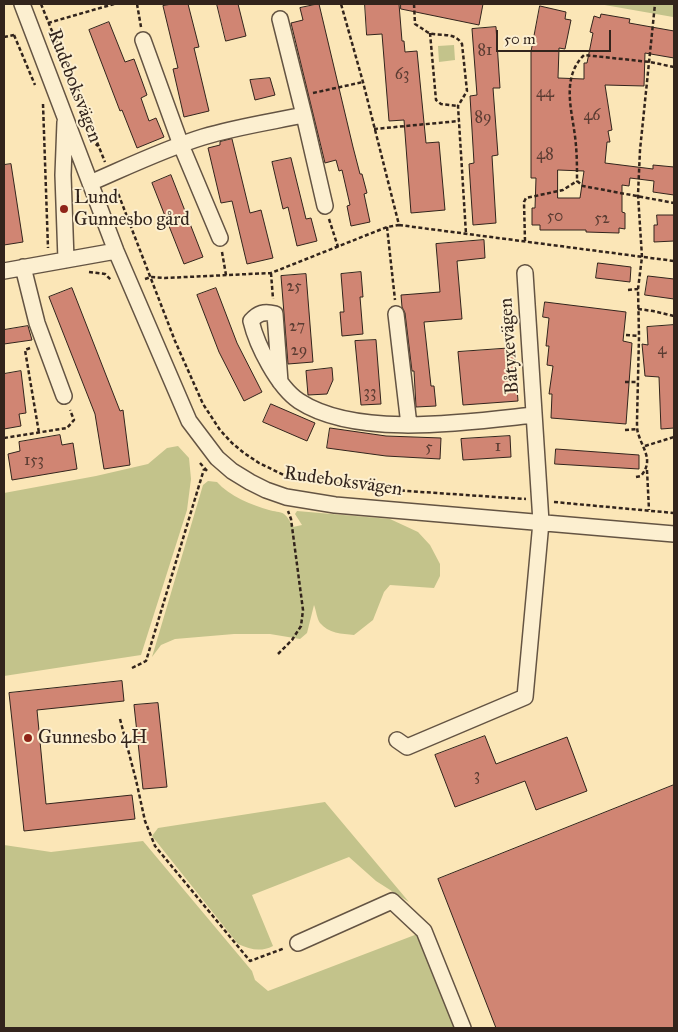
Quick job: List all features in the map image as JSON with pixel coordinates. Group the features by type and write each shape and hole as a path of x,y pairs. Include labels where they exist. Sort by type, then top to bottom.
{"street":[{"name":"Rudeboksvägen","path":"22,4 116,251 189,421 217,458 232,470 266,490 286,497 335,505 674,534"},
{"path":"280,19 325,206"},
{"path":"143,40 181,145 220,238"},
{"path":"90,183 181,145 229,130 304,115"},
{"path":"65,116 63,175 66,260"},
{"path":"4,271 116,251"},
{"path":"23,267 37,322 64,396"},
{"name":"Båtyxevägen","path":"397,740 407,747 525,697 541,522 525,273"},
{"name":"Båtyxevägen","path":"275,314 262,313 256,315 251,322 259,345 280,382 297,400 321,413 370,423 408,425 534,415"},
{"path":"275,314 280,382"},
{"path":"396,314 408,425"},
{"path":"298,943 392,902 424,932 463,1028"}],"path":[{"path":"41,4 110,174"},
{"path":"48,23 105,5 114,4"},
{"path":"137,4 143,40"},
{"path":"414,4 415,24 430,33 454,36 462,44 467,91 458,106 466,234"},
{"path":"649,510 647,459 645,446 638,429 638,289 642,257 638,196 640,150 655,4"},
{"path":"430,33 436,100 441,104 458,106"},
{"path":"14,35 38,91"},
{"path":"674,67 650,62 584,55 576,63 571,77 570,101 576,146 577,181 583,186 674,203"},
{"path":"299,96 363,82"},
{"path":"41,100 44,116 48,263"},
{"path":"374,128 459,121"},
{"path":"525,241 524,202 526,198 563,190 577,181"},
{"path":"325,206 338,247"},
{"path":"399,225 674,261"},
{"path":"387,227 396,314"},
{"path":"220,238 226,275"},
{"path":"271,273 275,314"},
{"path":"628,290 638,289"},
{"path":"638,309 654,310 674,316"},
{"path":"626,335 639,336"},
{"path":"39,433 26,350 43,340"},
{"path":"625,382 638,382"},
{"path":"4,438 67,428 74,420 64,396"},
{"path":"625,430 638,429"},
{"path":"645,446 674,437"},
{"path":"132,668 146,661 204,469"},
{"path":"636,477 641,476 647,469"},
{"path":"278,654 292,640 301,626 303,610 292,519 287,510"},
{"path":"120,719 145,821 156,846 250,961 298,943"}],"green space":[{"path":"599,4 674,4 674,17 673,17"},
{"path":"454,45 455,60 439,62 438,46"},
{"path":"178,446 189,458 191,479 187,510 141,655 4,676 4,493 148,464 167,448"},
{"path":"208,481 217,482 228,492 248,503 282,513 293,527 302,525 295,514 297,511 390,519 418,532 430,545 440,564 440,576 434,588 390,585 384,592 373,620 354,635 336,632 323,626 319,621 314,605 307,633 300,639 270,634 234,634 175,639 161,645 152,657 203,485"},
{"path":"325,802 409,902 376,881 349,857 252,895 273,946 260,950 238,944 152,836 158,828"},
{"path":"143,841 252,971 255,980 268,991 420,933 456,1028 4,1028 4,845 51,852"}],"building":[{"path":"188,4 199,47 194,48 209,111 184,117 173,69 178,68 163,6"},
{"path":"217,4 238,4 246,36 226,41"},
{"path":"319,4 353,147 367,193 364,194 370,222 351,226 347,206 350,205 342,170 339,171 336,160 325,163 291,23 303,20 300,8"},
{"path":"365,4 399,4 402,41 404,41 405,52 417,51 426,143 439,142 445,210 411,213 404,120 389,121 382,34 367,35"},
{"path":"401,4 483,4 479,25 401,9"},
{"path":"540,6 566,12 565,19 571,20 565,49 559,48 558,78 584,79 584,63 587,63 593,33 590,32 594,16 600,18 601,14 630,19 629,23 674,31 674,58 645,53 644,86 605,85 612,130 608,131 610,142 607,142 605,163 653,169 653,165 674,167 674,195 653,192 654,181 630,178 629,186 622,185 622,212 625,213 625,229 619,228 619,233 586,232 586,230 540,230 540,225 532,225 532,208 535,208 536,178 531,178 531,52","holes":["558,170 584,171 580,198 558,198"]},
{"path":"109,22 125,62 134,59 147,95 141,98 149,121 156,118 164,137 137,148 122,110 120,111 89,30"},
{"path":"496,27 500,88 493,88 498,155 492,156 496,223 473,225 469,164 474,163 470,96 477,95 472,29"},
{"path":"270,78 275,95 255,100 250,80"},
{"path":"232,139 250,213 261,210 273,258 247,264 232,201 221,203 208,148"},
{"path":"291,158 306,219 311,218 317,241 297,246 288,207 283,209 272,162"},
{"path":"11,164 23,242 4,245 4,165"},
{"path":"171,175 203,257 184,264 152,183"},
{"path":"657,215 674,215 674,241 654,242 654,225 657,225"},
{"path":"484,240 485,258 457,261 462,319 424,322 431,386 434,386 436,406 416,407 414,371 412,371 401,295 440,292 436,244"},
{"path":"598,263 631,267 630,282 596,278"},
{"path":"361,272 363,297 360,297 363,334 342,336 340,312 344,312 341,274"},
{"path":"306,274 313,362 288,364 281,276"},
{"path":"648,276 674,279 674,299 645,295"},
{"path":"72,288 120,411 123,410 130,465 104,469 95,414 49,297"},
{"path":"216,288 237,343 262,392 244,401 219,352 197,295"},
{"path":"545,302 626,312 623,341 632,343 626,424 551,418 552,394 549,394 553,366 547,365 549,346 546,346 549,318 543,317"},
{"path":"674,325 674,428 661,429 659,377 645,376 642,344 648,345 647,327"},
{"path":"28,326 32,340 4,344 4,330"},
{"path":"376,340 381,404 361,405 355,341"},
{"path":"514,348 518,401 463,405 458,352"},
{"path":"332,368 333,380 327,394 308,395 306,371"},
{"path":"21,371 26,413 19,414 21,426 4,429 4,374"},
{"path":"271,404 315,423 307,441 263,422"},
{"path":"330,428 386,436 441,438 440,459 386,456 327,448"},
{"path":"60,435 62,445 73,443 77,469 12,480 8,454 20,451 19,442"},
{"path":"510,436 511,457 463,460 461,439"},
{"path":"556,449 639,455 639,469 555,464"},
{"path":"122,681 124,701 37,710 46,804 132,795 135,819 24,831 9,693"},
{"path":"158,703 167,787 143,789 134,705"},
{"path":"485,736 496,764 567,737 587,791 536,810 525,781 455,807 435,755"},
{"path":"674,785 674,1028 496,1028 438,879"}],"place":[{"name":"Lund Gunnesbo gård","path":"64,209"},
{"name":"Gunnesbo 4H","path":"28,738"}]}
